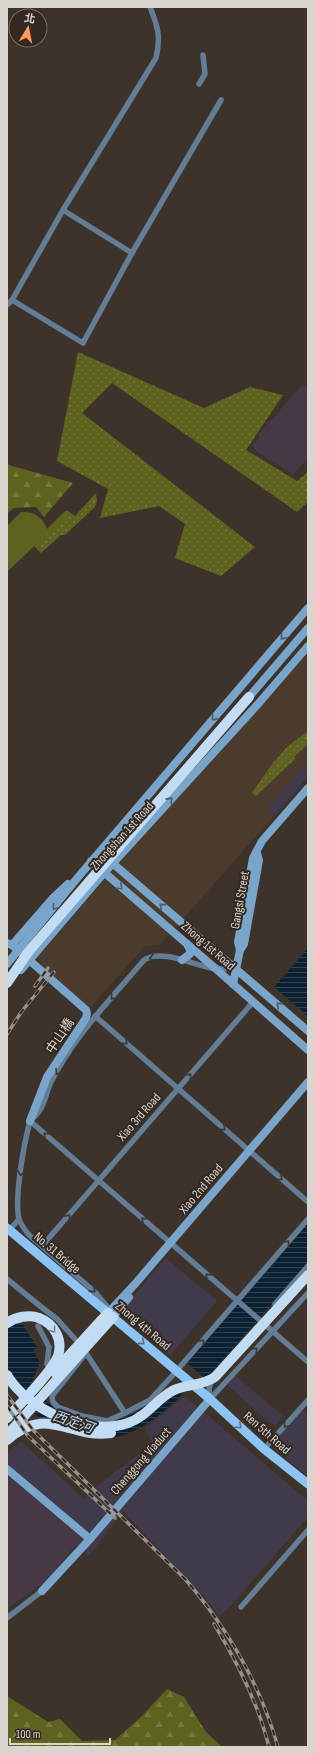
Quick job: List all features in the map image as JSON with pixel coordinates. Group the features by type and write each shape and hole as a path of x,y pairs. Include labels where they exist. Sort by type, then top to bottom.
{"highway":[{"path":"7,984 29,951 249,697"},
{"path":"7,1375 14,1386 28,1399 62,1418 84,1425 100,1427 126,1424 138,1419 170,1392 182,1386 205,1383 215,1377 308,1275"},
{"path":"7,1440 19,1430 38,1423 56,1424 85,1432 104,1434 130,1429 142,1423 175,1396 189,1389 207,1386 221,1377 308,1280"},
{"path":"7,1435 110,1313"},
{"path":"7,1323 25,1316 41,1318 53,1328 59,1342 56,1360 37,1385 7,1418"},
{"path":"7,1425 100,1325"}],"main road":[{"name":"No. 31 Bridge","path":"7,1228 91,1298"},
{"name":"Zhong 4th Road","path":"91,1298 110,1313 176,1374 210,1399"},
{"name":"Ren 5th Road","path":"210,1399 264,1449 308,1484"}],"street":[{"path":"7,305 12,300 63,210 156,58 159,46 158,25 150,7"},
{"path":"199,84 205,74 203,54"},
{"path":"12,300 83,343 132,253 221,100"},
{"path":"63,210 132,253"},
{"name":"Zhongshan 1st Road","path":"7,964 78,876 308,608"},
{"path":"249,697 308,628"},
{"name":"Zhongshan 1st Road","path":"7,984 104,873 258,704 308,646"},
{"path":"239,688 258,704"},
{"name":"Gangsi Street","path":"233,984 240,950 244,944 259,860 257,853 262,841 308,788"},
{"name":"Zhong 1st Road","path":"100,852 308,1031"},
{"name":"Zhong 1st Road","path":"91,861 308,1050"},
{"path":"10,944 63,888 78,876"},
{"name":"中山橋","path":"10,944 86,1010 87,1013 86,1018 44,1082 30,1121"},
{"path":"182,960 190,954 187,944"},
{"path":"110,1313 96,1293 24,1230 19,1219 21,1171 30,1121 39,1114 50,1084 72,1048 95,1016 144,960 157,956 182,960 216,969 236,968"},
{"name":"Xiao 3rd Road","path":"42,1246 253,1002"},
{"path":"95,1016 308,1202"},
{"name":"Xiao 2nd Road","path":"110,1313 172,1244 308,1082"},
{"name":"Xiao 2nd Road","path":"250,1152 308,1089"},
{"path":"30,1121 308,1362"},
{"path":"7,1234 19,1219"},
{"path":"125,1413 86,1353 52,1396 52,1399 58,1407 82,1416 101,1420 112,1420 150,1400 176,1374 308,1219"},
{"path":"210,1399 209,1388 213,1375 308,1266"},
{"path":"7,1279 57,1319 75,1340"},
{"path":"210,1399 308,1293"},
{"path":"38,1326 49,1347 47,1364"},
{"name":"Chenggong Viaduct","path":"42,1591 90,1539 210,1399"},
{"path":"264,1449 308,1400"},
{"path":"7,1469 90,1539"},
{"path":"240,1607 308,1530"},
{"path":"7,1618 42,1591"}],"shaded area":[{"path":"302,385 308,388 308,458 293,474 256,451 252,445 260,437 258,435"},
{"path":"308,643 308,761 267,809 274,816 160,945 145,946 88,1010 39,966 42,963 37,958"},
{"path":"308,761 308,777 274,816 267,809"},
{"path":"166,1258 217,1301 170,1355 119,1312"},
{"path":"235,1375 284,1417 275,1427 227,1385"},
{"path":"185,1396 308,1501 308,1517 227,1610 219,1616 207,1600 123,1511 89,1556 76,1545 76,1533 7,1473 7,1454 21,1441 84,1499 98,1485 152,1444 145,1428"},
{"path":"302,1409 308,1414 308,1477 270,1444"},
{"path":"7,1473 76,1533 76,1545 46,1581 7,1609"}],"green space":[{"path":"78,352 204,408 250,387 283,395 246,450 297,481 308,472 308,502 297,512 112,383 82,413 255,547 221,576 175,558 185,524 159,506 100,518 108,489 57,461"},
{"path":"7,464 73,483 44,517 36,507 14,508 7,514"},
{"path":"96,493 97,501 95,507 65,535 61,535 41,553 33,545 67,510 75,516"},
{"path":"65,511 68,514 7,572 7,526 21,512 25,512 40,518 47,529"},
{"path":"308,731 308,744 294,757 295,759 256,796 252,793 272,764 287,747"},
{"path":"167,1689 184,1697 206,1732 222,1747 7,1747 7,1696 48,1722 60,1719 82,1741 115,1740 141,1717"}],"water":[{"path":"308,948 308,1016 274,987"},
{"name":"西定河","path":"308,1223 308,1263 206,1379 198,1378 183,1394 146,1425 127,1434 115,1437 90,1438 77,1436 53,1427 42,1420 19,1399 9,1387 6,1379 7,1316 11,1324 23,1325 37,1347 33,1350 40,1362 30,1387 57,1410 80,1419 114,1422 137,1412 172,1386 186,1369 187,1363"}],"pier":[{"path":"187,1363 206,1379 199,1380 185,1397 170,1384"}],"railway":[{"path":"35,986 48,968"},
{"path":"7,1034 22,1011 54,972"},
{"path":"7,1395 33,1430 186,1580 216,1618 241,1658 252,1679 271,1724 278,1747"},
{"path":"7,1406 28,1436 115,1518"},
{"path":"214,1624 231,1653 253,1699 269,1747"}]}
